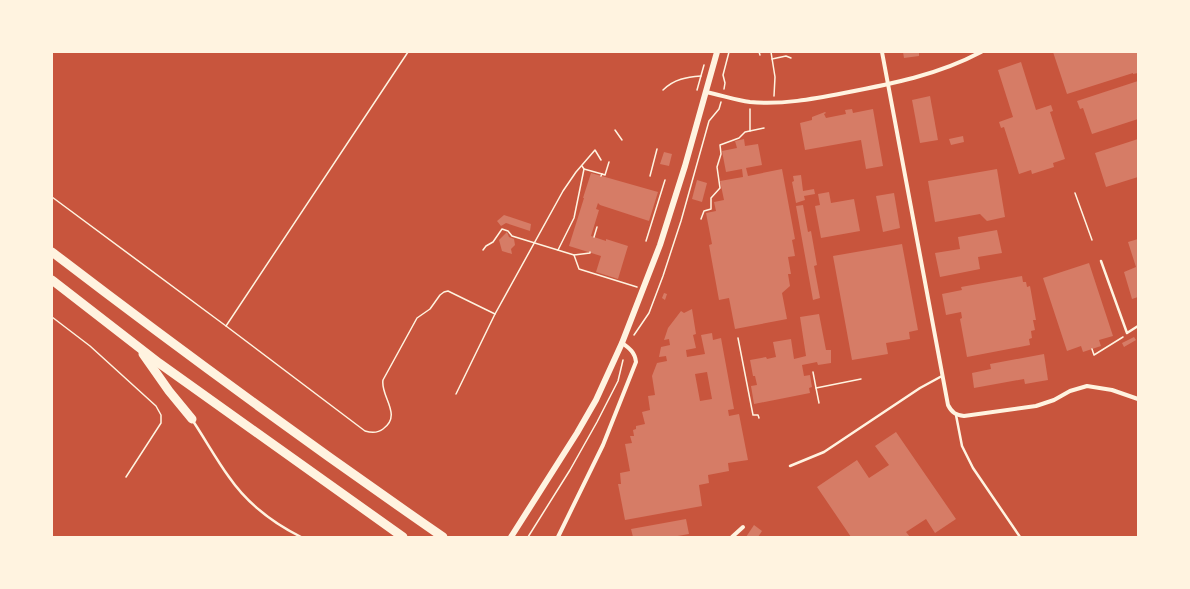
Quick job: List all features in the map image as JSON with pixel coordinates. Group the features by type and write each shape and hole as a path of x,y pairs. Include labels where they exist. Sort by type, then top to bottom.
{"highway":[{"path":"52,252 141,320 333,461 442,537"},
{"path":"52,280 159,362 307,470 403,537"},
{"path":"136,345 169,391 192,418"}],"street":[{"path":"511,537 558,465 596,400 622,343 660,245 717,52"},
{"path":"882,52 948,405 951,412 956,415 964,416 1036,406 1054,400 1070,391 1087,386 1112,390 1138,399"},
{"path":"706,92 750,102 808,100 888,85 931,74 981,52"},
{"path":"558,537 603,445 636,362 636,356 633,351 622,343"},
{"path":"732,537 744,527"}],"lane":[{"path":"1101,261 1127,333 1138,326"},
{"path":"790,466 824,452 920,388 943,376"},
{"path":"956,415 962,446 973,468 1020,537"},
{"path":"192,418 229,478 250,502 284,528 302,537"}],"path":[{"path":"226,326 408,52"},
{"path":"528,537 570,470 597,422 618,381 623,360 632,338 649,313 681,221 709,121 719,109 723,96 725,83 723,75 729,52"},
{"path":"771,52 776,77 774,102"},
{"path":"772,59 786,56 791,58"},
{"path":"697,90 705,64"},
{"path":"663,90 670,83 690,76 702,76"},
{"path":"750,113 750,131"},
{"path":"701,219 704,211 712,209 711,198 720,188 717,167 721,154 720,145 739,138 745,132 764,128"},
{"path":"615,130 622,140"},
{"path":"650,176 657,149"},
{"path":"456,394 495,314 562,190 595,150 601,160"},
{"path":"584,169 606,175 609,162"},
{"path":"558,250 574,218 584,169 582,165"},
{"path":"646,241 665,180"},
{"path":"1075,193 1092,240"},
{"path":"52,197 366,431 372,433 380,431 387,426 392,414 389,402 382,386 383,380 418,318 430,310 440,295 448,291 495,314"},
{"path":"594,237 597,227"},
{"path":"483,250 486,246 493,242 502,229 508,231 512,236 574,255 590,252"},
{"path":"574,255 579,269 634,286"},
{"path":"52,317 90,346 156,406 161,415 161,423 126,476"},
{"path":"1092,349 1094,355 1124,337 1127,333"},
{"path":"738,338 753,416 758,415 759,418"},
{"path":"813,372 819,403"},
{"path":"816,388 861,379"}],"building":[{"path":"903,52 923,53 919,53 919,56 904,58"},
{"path":"1053,52 1138,52 1138,73 1133,73 1067,94"},
{"path":"1021,62 1036,110 1051,105 1053,111 1050,112 1065,159 1053,163 1054,167 1032,174 1031,170 1019,174 1004,127 1001,128 999,122 1013,117 998,70"},
{"path":"1138,81 1138,119 1092,134 1083,108 1080,109 1077,101"},
{"path":"930,96 938,140 920,143 912,100"},
{"path":"852,109 853,113 873,109 883,166 866,169 861,140 805,150 800,123 812,120 812,117 825,112 826,113 824,114 826,118 846,114 845,110"},
{"path":"963,136 964,142 951,145 949,139"},
{"path":"744,139 745,146 758,144 762,165 746,168 748,176 782,169 795,239 792,240 795,256 788,257 791,274 788,274 790,286 782,293 787,319 735,329 729,298 719,300 709,245 712,244 706,213 716,211 714,202 724,200 720,181 743,177 742,169 726,172 722,151 737,148 735,141"},
{"path":"1138,139 1138,177 1106,187 1095,153"},
{"path":"664,152 672,154 669,166 660,164"},
{"path":"997,169 1005,217 987,221 980,214 935,222 928,181"},
{"path":"591,173 658,192 649,221 600,205 598,203 596,209 599,210 591,236 628,246 618,279 596,272 601,256 569,246"},
{"path":"801,175 803,191 814,189 815,194 804,196 805,200 796,203 792,182 794,181 793,176"},
{"path":"697,180 707,183 702,202 692,199"},
{"path":"829,192 831,203 854,199 860,231 821,238 815,206 820,205 818,194"},
{"path":"894,193 900,228 883,232 876,196"},
{"path":"803,205 808,232 811,231 817,265 814,266 820,298 813,300 796,206"},
{"path":"504,215 531,224 530,231 506,223 501,226 497,221"},
{"path":"997,230 1002,253 978,257 980,269 940,277 935,253 960,249 958,237"},
{"path":"507,232 509,237 514,239 515,245 511,249 512,254 502,251 499,240"},
{"path":"1138,239 1138,297 1132,299 1124,272 1136,267 1128,242"},
{"path":"902,244 918,330 909,332 910,339 886,343 888,354 852,360 833,256"},
{"path":"1089,263 1113,336 1099,340 1101,346 1083,352 1081,346 1067,351 1043,278"},
{"path":"1022,276 1023,282 1026,282 1027,287 1030,286 1036,320 1033,320 1035,330 1031,331 1032,338 1029,339 1030,345 967,357 960,319 962,318 961,312 946,315 942,294 962,290 961,287"},
{"path":"664,293 667,294 665,300 662,298"},
{"path":"692,309 696,334 693,335 696,348 686,350 687,357 705,354 701,335 712,333 713,340 721,338 734,409 728,410 729,416 739,414 748,460 728,463 729,471 708,475 709,483 699,485 702,506 625,520 618,484 621,484 620,473 630,471 625,444 632,443 630,436 634,436 633,430 636,429 636,426 645,424 642,412 650,410 648,396 655,395 652,376 657,363 667,361 666,356 659,357 661,347 670,345 669,339 664,340 668,328 681,311 684,313","holes":["707,372 712,399 700,401 695,374"]},
{"path":"819,314 826,350 831,350 831,363 818,365 817,362 802,365 804,376 810,375 812,387 809,388 810,393 754,404 751,386 757,385 755,376 753,376 750,360 776,357 773,342 791,339 794,359 806,356 800,317"},
{"path":"1134,337 1136,340 1124,347 1122,343"},
{"path":"1044,354 1048,380 1025,384 1024,379 974,388 972,373 991,369 990,364"},
{"path":"896,432 956,519 935,533 926,519 906,532 910,537 851,537 817,487 857,460 869,478 889,465 875,446"},
{"path":"686,519 689,534 672,537 633,537 631,529"},
{"path":"754,525 762,531 758,537 746,537"}]}
